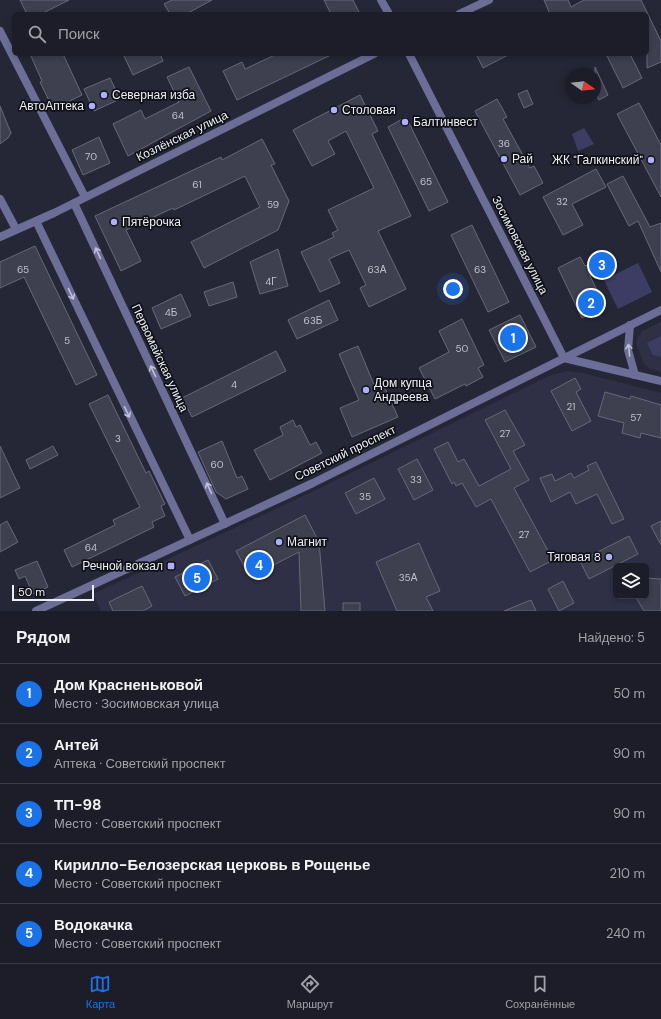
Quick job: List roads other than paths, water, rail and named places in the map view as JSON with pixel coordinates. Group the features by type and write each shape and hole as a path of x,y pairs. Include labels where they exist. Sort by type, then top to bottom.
{"street":[{"path":"381,0 387,12"},
{"path":"463,12 489,0"},
{"path":"0,31 12,55"},
{"path":"13,56 85,198"},
{"name":"Козлёнская улица","path":"0,237 85,198 370,56"},
{"name":"Зосимовская улица","path":"410,56 564,358"},
{"path":"0,199 16,229"},
{"name":"Первомайская улица","path":"74,203 225,524"},
{"path":"36,221 190,540"},
{"name":"Советский проспект","path":"36,611 320,480 661,310"},
{"path":"630,325 628,350 635,375"},
{"path":"564,358 661,381"}],"place":[{"name":"Северная изба","path":"104,95"},
{"name":"АвтоАптека","path":"92,106"},
{"name":"Столовая","path":"334,110"},
{"name":"Балтинвест","path":"405,122"},
{"name":"Рай","path":"504,159"},
{"name":"ЖК \"Галкинский\"","path":"651,160"},
{"name":"Пятёрочка","path":"114,222"},
{"name":"ТП-98","path":"602,265"},
{"name":"Антей","path":"591,303"},
{"name":"Дом Красненьковой","path":"513,338"},
{"name":"Дом купца Андреева","path":"366,390"},
{"name":"Магнит","path":"279,542"},
{"name":"Тяговая 8","path":"609,557"},
{"name":"Кирилло-Белозерская церковь в Рощенье","path":"259,565"},
{"name":"Речной вокзал","path":"171,566"},
{"name":"Водокачка","path":"197,578"}]}
